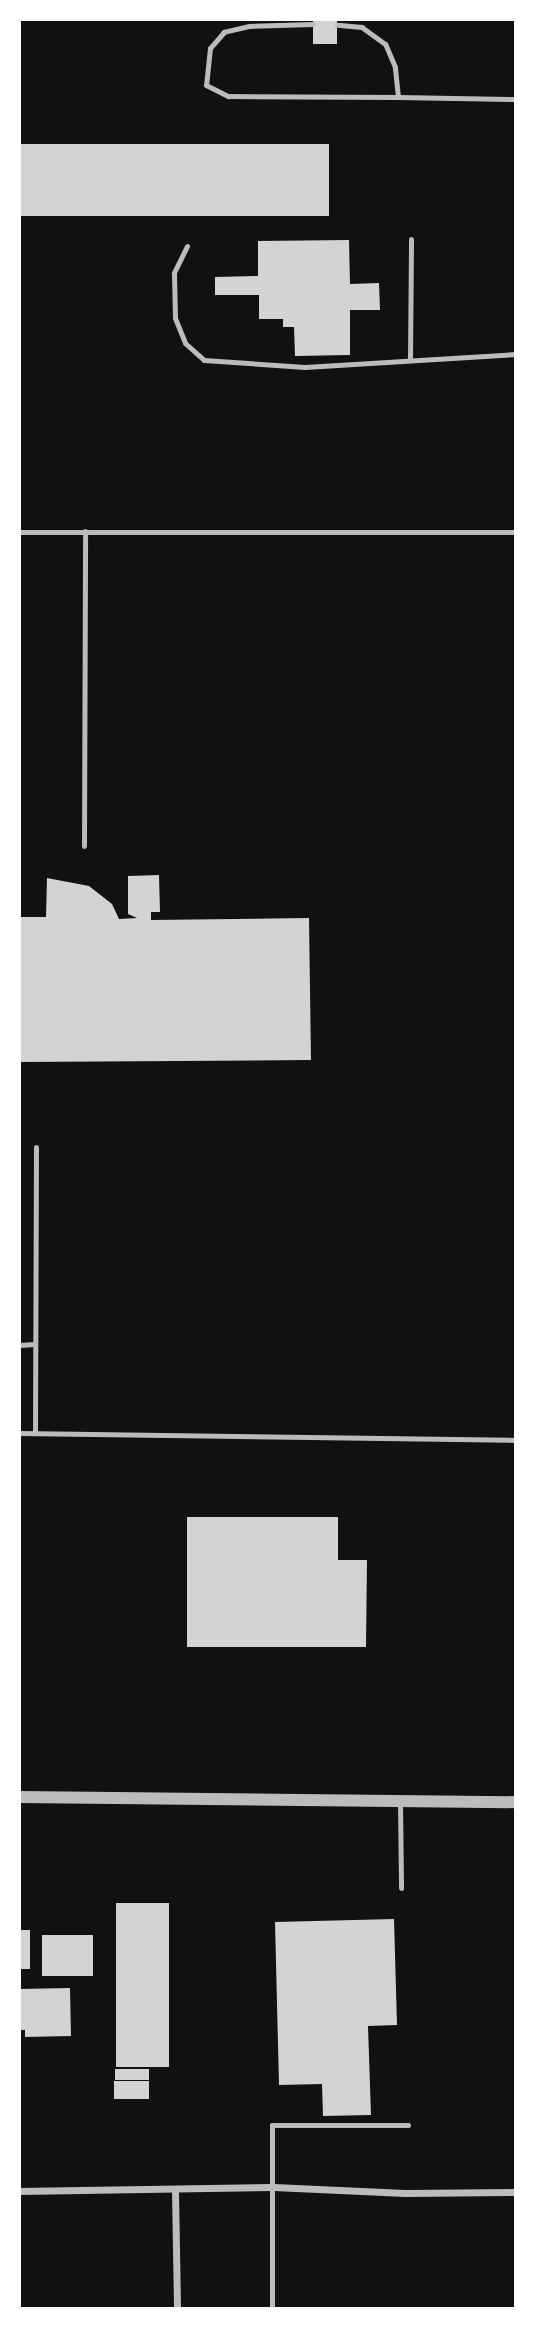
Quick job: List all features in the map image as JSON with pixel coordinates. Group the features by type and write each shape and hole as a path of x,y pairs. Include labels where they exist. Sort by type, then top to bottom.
{"street":[{"path":"19,1797 516,1802"},
{"path":"19,2191 175,2191 274,2187 405,2193 516,2192"},
{"path":"175,2191 177,2309"}],"lane":[{"path":"313,24 249,26 224,33 210,48 206,85 228,96 516,99"},
{"path":"337,25 362,27 385,44 395,67 398,97"},
{"path":"410,359 411,239"},
{"path":"187,246 174,273 175,318 184,343 204,360 304,367 516,354"},
{"path":"84,846 85,531"},
{"path":"19,532 516,532"},
{"path":"35,1433 36,1147"},
{"path":"19,1345 35,1344"},
{"path":"19,1433 516,1440"},
{"path":"400,1802 401,1888"},
{"path":"272,2309 272,2125 408,2125"}],"building":[{"path":"313,19 337,19 337,44 313,44"},
{"path":"19,144 329,144 329,216 19,216"},
{"path":"349,240 350,284 379,283 380,310 350,310 350,355 295,356 294,327 283,327 283,319 259,319 259,295 215,295 215,277 258,276 258,241"},
{"path":"159,875 160,912 151,912 151,920 309,918 311,1060 19,1062 19,917 46,917 47,878 89,886 112,904 119,919 137,918 128,914 128,876"},
{"path":"187,1517 338,1517 338,1560 367,1560 366,1647 187,1647"},
{"path":"116,1903 169,1903 169,2067 116,2067"},
{"path":"394,1919 397,2025 368,2026 371,2115 323,2116 322,2084 279,2085 275,1922"},
{"path":"19,1930 30,1930 30,1969 19,1969"},
{"path":"42,1935 93,1935 93,1976 42,1976"},
{"path":"70,1988 71,2036 25,2037 25,2030 19,2030 19,1989"},
{"path":"115,2069 149,2069 149,2080 115,2080"},
{"path":"114,2081 149,2081 149,2099 114,2099"}]}
